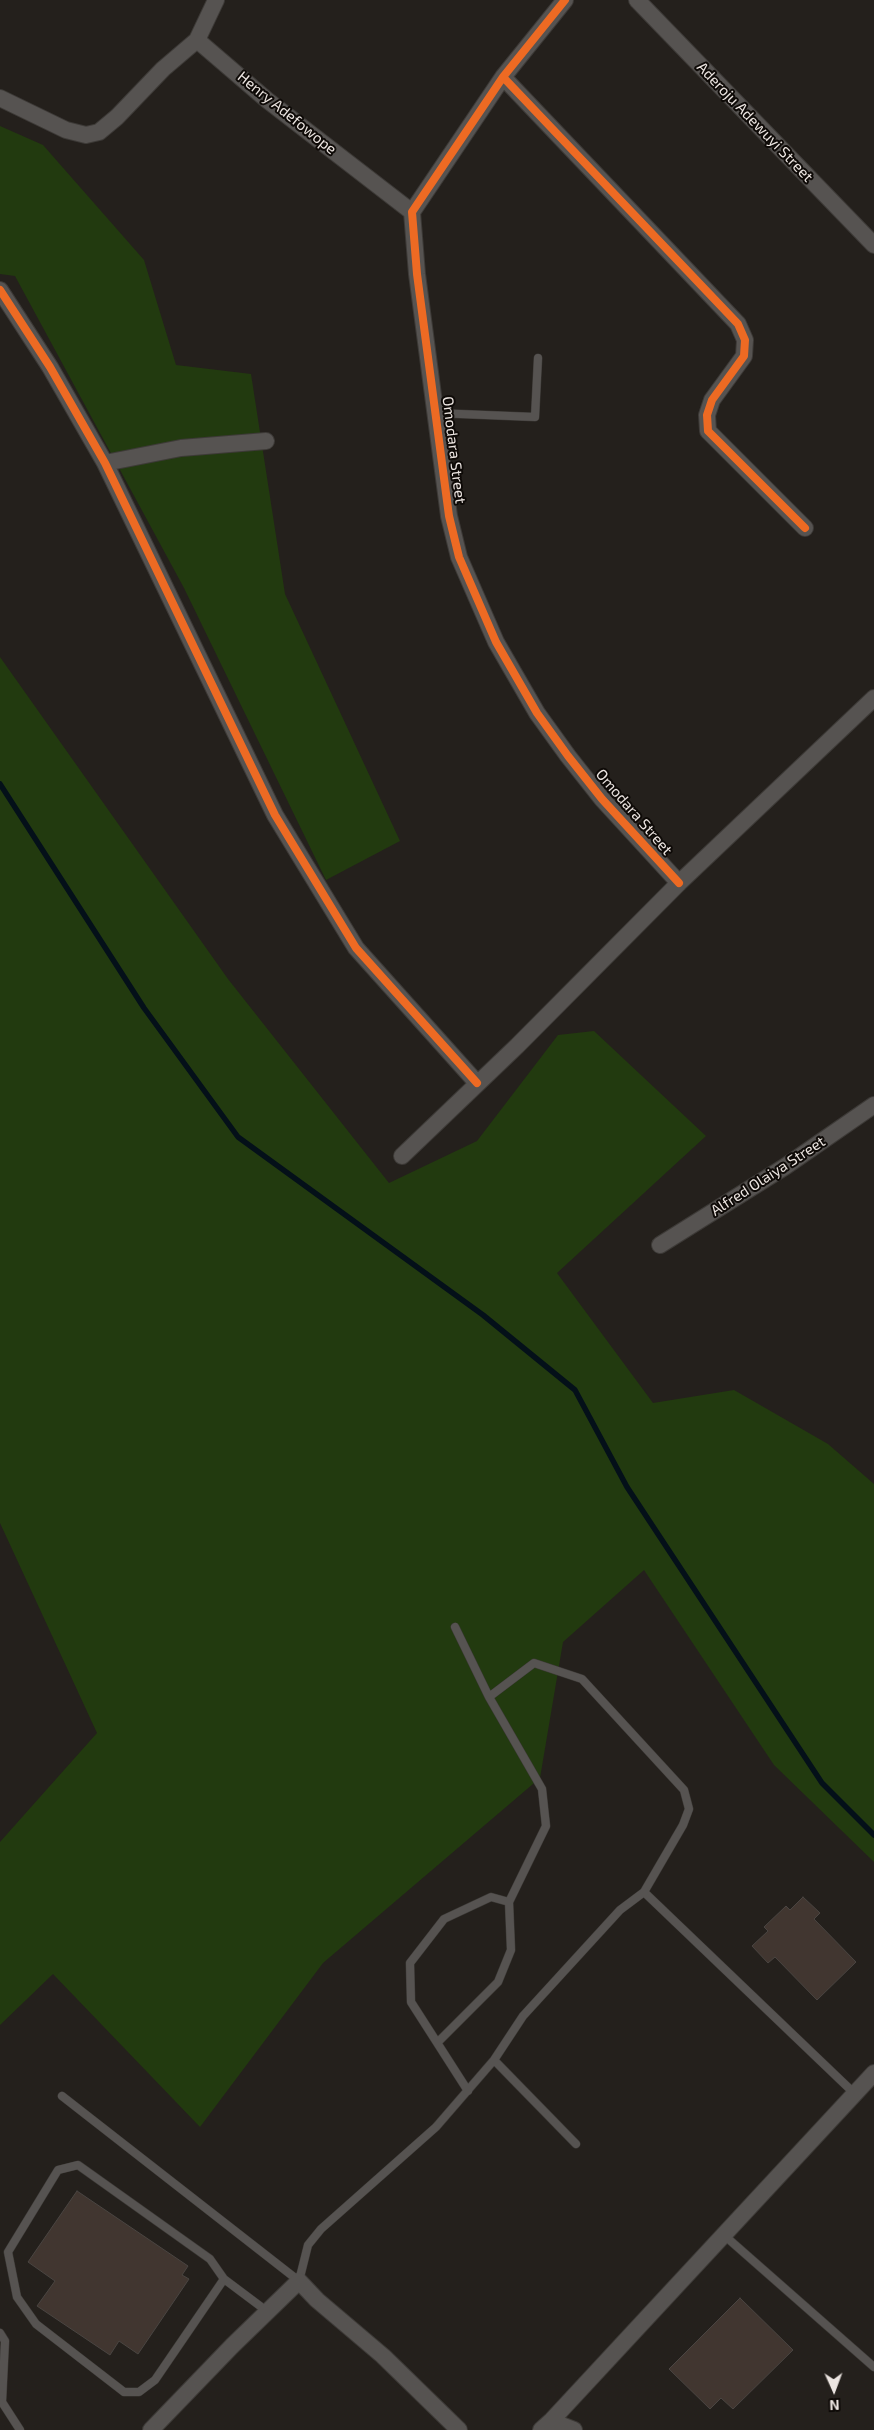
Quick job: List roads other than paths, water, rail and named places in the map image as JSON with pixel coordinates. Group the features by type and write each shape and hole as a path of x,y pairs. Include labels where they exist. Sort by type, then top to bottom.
{"street":[{"path":"0,98 66,130 86,135 99,132 117,117 163,69 197,40 216,0"},
{"path":"412,212 503,78 565,0"},
{"name":"Aderoju Adewuyi Street","path":"637,0 874,245"},
{"name":"Henry Adefowope","path":"197,40 267,100 412,212"},
{"path":"503,78 738,324 745,340 744,356 712,400 707,416 708,431 805,528"},
{"name":"Omodara Street","path":"412,212 417,274 448,516 460,557 496,642 537,713 602,799 679,884"},
{"path":"0,290 50,367 105,463 274,815 356,948 477,1083"},
{"path":"105,463 181,448 266,441"},
{"path":"402,1156 518,1046 679,884 874,698"},
{"name":"Alfred Olaiya Street","path":"660,1245 871,1114"},
{"path":"546,2426 725,2236 874,2073"},
{"path":"151,2430 299,2281 317,2300 383,2356 458,2430"},
{"path":"546,2426 574,2430"}],"lane":[{"path":"435,413 535,417 538,358"},
{"path":"438,2042 498,1982 511,1950 509,1902 546,1826 542,1789 489,1697 455,1627"},
{"path":"62,2096 299,2281 308,2245 321,2229 436,2127 494,2060 523,2016 620,1910 644,1892 683,1825 689,1809 684,1790 582,1679 534,1663 489,1697"},
{"path":"644,1892 855,2094"},
{"path":"468,2091 411,2002 410,1963 444,1918 491,1897 509,1902"},
{"path":"494,2060 576,2144"},
{"path":"224,2279 155,2380 139,2392 124,2392 36,2324 17,2297 8,2252 58,2170 78,2165 210,2259 224,2279 268,2312"},
{"path":"725,2236 874,2367"},
{"path":"0,2333 5,2341 1,2400 20,2430"}],"waterway":[{"path":"0,784 144,1008 238,1137 483,1315 575,1390 627,1487 822,1783 874,1835"}]}
